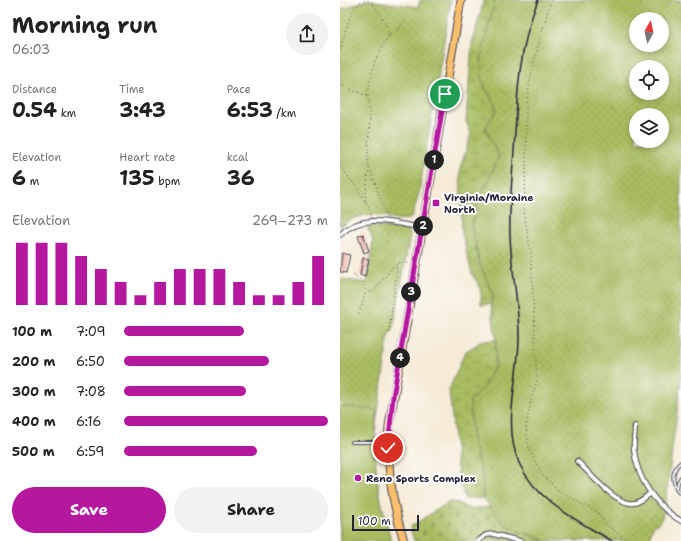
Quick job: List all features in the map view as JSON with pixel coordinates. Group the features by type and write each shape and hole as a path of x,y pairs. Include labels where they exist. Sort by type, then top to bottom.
{"main road":[{"path":"404,541 396,514 390,484 388,442 393,397 461,0"}],"street":[{"path":"340,235 349,227 372,220 422,228"},
{"path":"635,426 634,450 640,475 650,494 664,508 681,521"},
{"path":"577,461 613,496 624,503 635,503 650,494"},
{"path":"478,541 486,535 493,534 520,541"}],"lane":[{"path":"352,442 388,442"},
{"path":"680,494 673,480 674,471 681,462"},
{"path":"680,494 677,486 681,477"}],"path":[{"path":"550,0 534,61 526,104 526,172 524,211 531,255 537,381 532,396 526,426 529,450 542,474 559,491 598,513 605,524 629,541"},
{"path":"340,50 355,7 364,1 371,1 386,24 389,35"},
{"path":"364,202 369,166 368,151 370,114 368,96 370,81 375,60 389,35 407,18"},
{"path":"340,85 368,96"},
{"path":"369,166 388,222"},
{"path":"340,167 351,180 372,216 372,220"},
{"path":"340,222 347,223 349,227"},
{"path":"367,291 374,291 399,263 403,262 416,264"},
{"path":"389,332 397,275 396,265"},
{"path":"354,274 355,277 360,279 367,291 359,314"}],"green space":[{"path":"367,0 418,7 420,0 451,0 419,193 412,217 401,220 381,215 365,215 354,218 340,227 340,10"},
{"path":"484,0 495,0 481,57 482,81 497,110 485,128 499,157 484,189 471,225 480,265 493,294 491,304 481,305 479,285 472,274 462,234 460,169 471,134 466,121 472,43"},
{"path":"495,0 681,0 681,380 665,506 661,521 654,526 651,531 650,541 546,541 508,527 502,522 483,498 482,476 472,439 470,399 482,390 495,366 496,340 491,304 493,294 480,265 471,225 484,189 499,157 485,128 497,110 482,81 481,57"},
{"path":"367,226 407,230 410,236 393,330 389,333 375,433 375,460 378,487 391,541 340,541 340,279 367,283 373,241"},
{"path":"496,340 495,366 482,390 470,400 472,439 482,476 483,498 465,499 458,476 449,390 465,352 482,341"},
{"name":"Reno Sports Complex","path":"340,406 377,410 374,448 378,489 391,541 340,541"},
{"path":"449,502 459,503 471,509 490,507 508,527 546,541 414,541 410,527"}],"building":[{"path":"363,234 369,251 364,253 358,236"},
{"path":"342,253 350,255 346,273 340,272"},
{"path":"363,258 369,259 365,277 360,275"}],"railway":[{"path":"538,0 531,19 522,56 516,112 511,193 511,248 518,312 519,337 512,417 514,448 519,463 536,489 559,509 612,541"}],"place":[{"name":"Virginia/Moraine North","path":"436,203"},
{"name":"Reno Sports Complex","path":"358,478"}],"route":[{"path":"388,448 390,414 445,94"}]}
